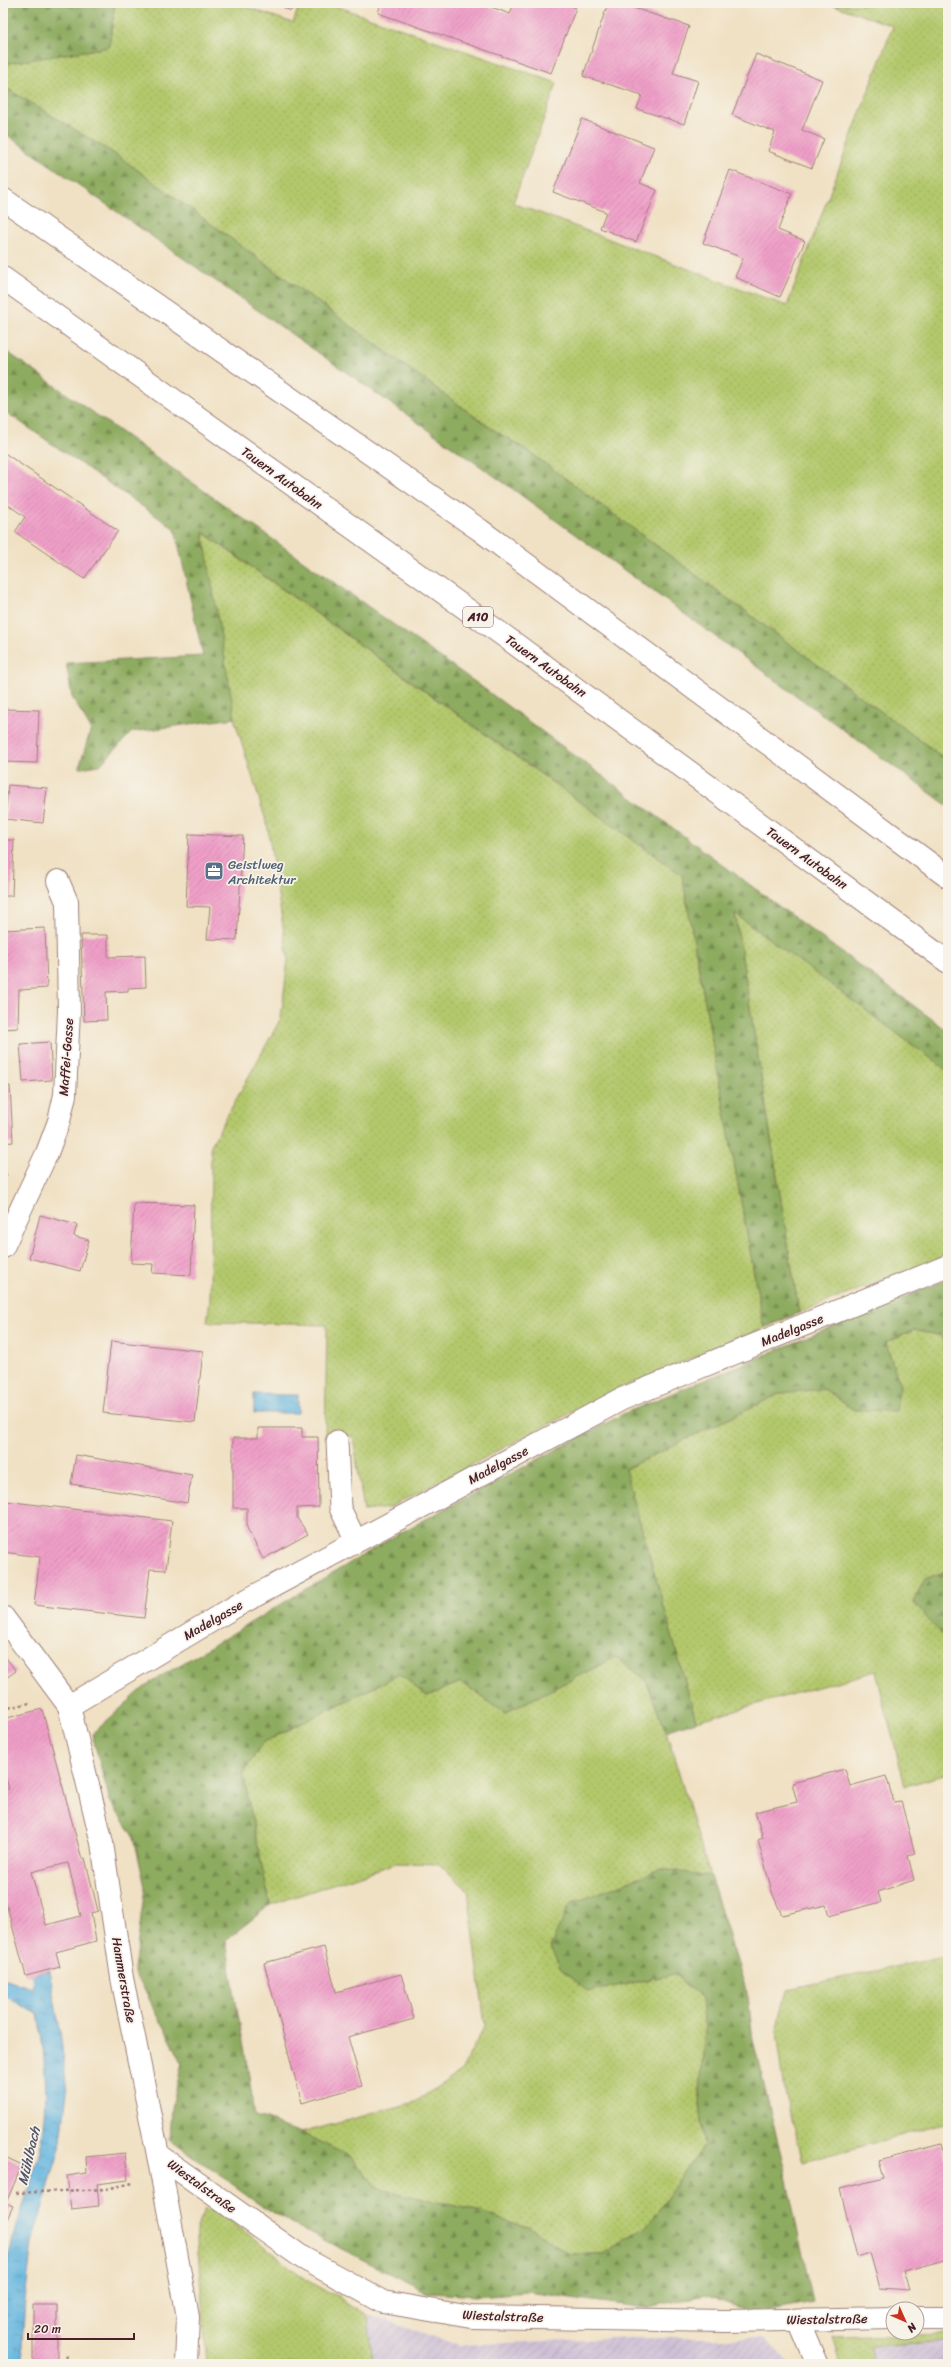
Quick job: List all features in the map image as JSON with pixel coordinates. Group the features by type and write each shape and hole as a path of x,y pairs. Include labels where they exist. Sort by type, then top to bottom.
{"main road":[{"path":"3,200 480,530 948,877"},
{"name":"Tauern Autobahn","path":"3,278 507,638 948,962"},
{"name":"Maffei-Gasse","path":"3,1247 47,1153 59,1121 65,1095 69,1012 67,902 58,881"},
{"name":"Madelgasse","path":"69,1706 236,1606 622,1400 948,1266"},
{"name":"Hammerstraße","path":"3,1617 69,1706 102,1843 122,1978 158,2155 188,2317 186,2364"},
{"name":"Wiestalstraße","path":"158,2155 303,2258 384,2302 471,2317 725,2321 885,2318"},
{"path":"925,2318 948,2318"}],"lane":[{"path":"337,1441 340,1508 356,1541"},
{"path":"798,2319 817,2364"}],"path":[{"path":"795,3 814,3"},
{"path":"16,2192 64,2192 106,2189 162,2178"},
{"path":"66,2364 67,2352"}],"shaded area":[{"path":"368,2315 459,2345 610,2338 764,2338 789,2364 373,2364"},
{"path":"948,2334 948,2364 840,2364 832,2337 885,2336 885,2341 925,2341 925,2335"}],"green space":[{"path":"3,3 115,3 109,47 3,64"},
{"path":"115,3 235,3 293,23 300,3 327,3 557,83 513,203 787,306 893,26 833,5 948,3 948,761 528,451 489,427 118,156 3,86 3,64 109,47"},
{"path":"3,86 118,156 489,427 528,451 948,761 948,806 510,487 3,132"},
{"path":"3,349 475,682 948,1031 948,1071 735,914 799,1313 764,1328 682,875 203,532 235,718 132,732 100,765 79,768 91,729 72,697 66,663 203,656 175,529 3,410"},
{"path":"202,532 682,875 764,1328 607,1394 389,1508 364,1511 353,1436 325,1438 327,1325 207,1322 210,1299 211,1145 281,1018 288,959 267,824 234,718"},
{"path":"735,913 948,1071 948,1255 799,1313"},
{"path":"948,1279 948,1370 942,1336 914,1330 886,1343 900,1386 896,1411 854,1410 824,1389 781,1393 625,1469 696,1721 666,1731 646,1680 616,1657 505,1713 461,1682 427,1696 400,1674 262,1743 243,1774 270,1905 226,1940 255,2116 301,2133 351,2157 379,2189 478,2211 530,2228 569,2254 603,2254 648,2225 704,2145 699,2104 705,2030 702,1998 674,1974 588,1992 561,1969 550,1947 570,1904 661,1869 710,1876 748,1996 753,2040 784,2167 813,2302 753,2313 705,2295 645,2308 527,2292 478,2296 429,2293 292,2224 261,2205 170,2139 172,2108 182,2062 134,1970 145,1887 134,1838 110,1801 92,1734 148,1684 398,1534 625,1413"},
{"path":"914,1330 942,1336 948,1370 948,1570 925,1579 913,1602 948,1642 948,1774 905,1786 876,1671 696,1721 625,1469 781,1393 824,1389 854,1410 900,1386 886,1343"},
{"path":"948,1570 948,1642 913,1602 925,1579"},
{"path":"616,1657 646,1680 666,1731 710,1876 661,1869 588,1992 674,1974 702,1998 705,2030 699,2104 704,2145 648,2225 603,2254 569,2254 530,2228 478,2211 379,2189 351,2157 301,2133 415,2102 461,2071 485,2025 468,1890 439,1864 396,1863 270,1905 243,1774 262,1743 400,1674 427,1696 461,1682 505,1713"},
{"path":"948,1956 948,2123 803,2162 785,2092 777,2031 787,1989"},
{"path":"205,2209 221,2213 303,2277 368,2315 373,2364 207,2364 196,2228"},
{"path":"946,2334 948,2341 870,2346 875,2364 840,2364 832,2337 885,2336 885,2341 925,2341 925,2335"}],"water":[{"path":"254,1394 298,1395 298,1413 254,1413"},
{"path":"49,1970 60,2031 67,2092 60,2148 32,2243 25,2300 22,2344 24,2364 4,2364 4,2284 13,2239 42,2141 46,2094 43,2045 38,2014 3,1995 3,1979 33,1988 32,1975"}],"building":[{"path":"285,3 294,3 291,11 284,8"},
{"path":"381,3 481,3 510,14 514,3 563,3 576,8 551,73 378,13"},
{"path":"608,3 618,3 689,26 673,73 698,81 684,124 637,109 642,95 583,76"},
{"path":"756,54 822,80 802,130 824,139 812,168 768,151 775,132 732,115"},
{"path":"582,119 654,147 640,183 657,190 636,242 600,228 606,212 553,192"},
{"path":"730,170 792,194 778,230 805,241 780,297 735,277 743,258 703,243"},
{"path":"3,452 118,531 84,579 15,532 25,517 3,501"},
{"path":"3,709 39,710 37,763 3,762"},
{"path":"8,785 47,788 43,823 5,819"},
{"name":"Geistlweg Architektur","path":"189,834 243,836 237,940 207,939 210,907 186,906"},
{"path":"3,840 14,840 12,896 3,896"},
{"path":"45,928 47,988 19,990 18,1028 3,1029 3,930"},
{"path":"81,935 108,935 108,957 145,956 146,987 128,988 128,991 106,992 107,1020 84,1021"},
{"path":"50,1042 52,1080 23,1082 20,1044"},
{"path":"10,1086 13,1142 3,1143 3,1087"},
{"path":"3,1172 7,1174 3,1184"},
{"path":"134,1203 194,1205 191,1275 152,1273 153,1264 131,1263"},
{"path":"40,1215 77,1225 74,1236 89,1240 80,1271 29,1258"},
{"path":"111,1341 203,1351 195,1422 103,1413"},
{"path":"258,1428 302,1428 302,1437 318,1437 319,1507 297,1508 297,1518 308,1534 263,1559 247,1528 247,1508 233,1508 233,1438 258,1438"},
{"path":"76,1455 192,1475 187,1503 71,1484"},
{"path":"5,1501 172,1521 166,1570 150,1569 144,1618 34,1605 40,1557 3,1552"},
{"path":"3,1654 16,1671 3,1680"},
{"path":"42,1709 82,1859 85,1858 98,1911 91,1913 96,1941 56,1952 60,1967 26,1976 3,1892 3,1790 9,1789 3,1767 3,1719","holes":["68,1863 81,1916 46,1925 31,1872"]},
{"path":"845,1769 850,1786 886,1776 894,1802 901,1801 915,1854 908,1856 914,1880 878,1892 881,1902 829,1916 826,1905 782,1915 773,1895 758,1840 763,1838 755,1812 797,1802 792,1783"},
{"path":"324,1947 336,1992 401,1974 414,2019 348,2037 362,2086 302,2103 264,1963"},
{"path":"941,2144 945,2160 948,2160 948,2259 904,2271 910,2290 880,2288 870,2253 857,2257 840,2189 884,2178 879,2161"},
{"path":"125,2153 128,2180 97,2184 99,2206 71,2209 67,2176 87,2173 86,2157"},
{"path":"3,2156 22,2165 6,2203 13,2206 3,2228"},
{"path":"33,2305 57,2305 57,2364 33,2364"}],"place":[{"name":"Geistlweg Architektur","path":"214,871"}],"water label":[{"name":"Mühlbach","path":"29,2156"}]}
